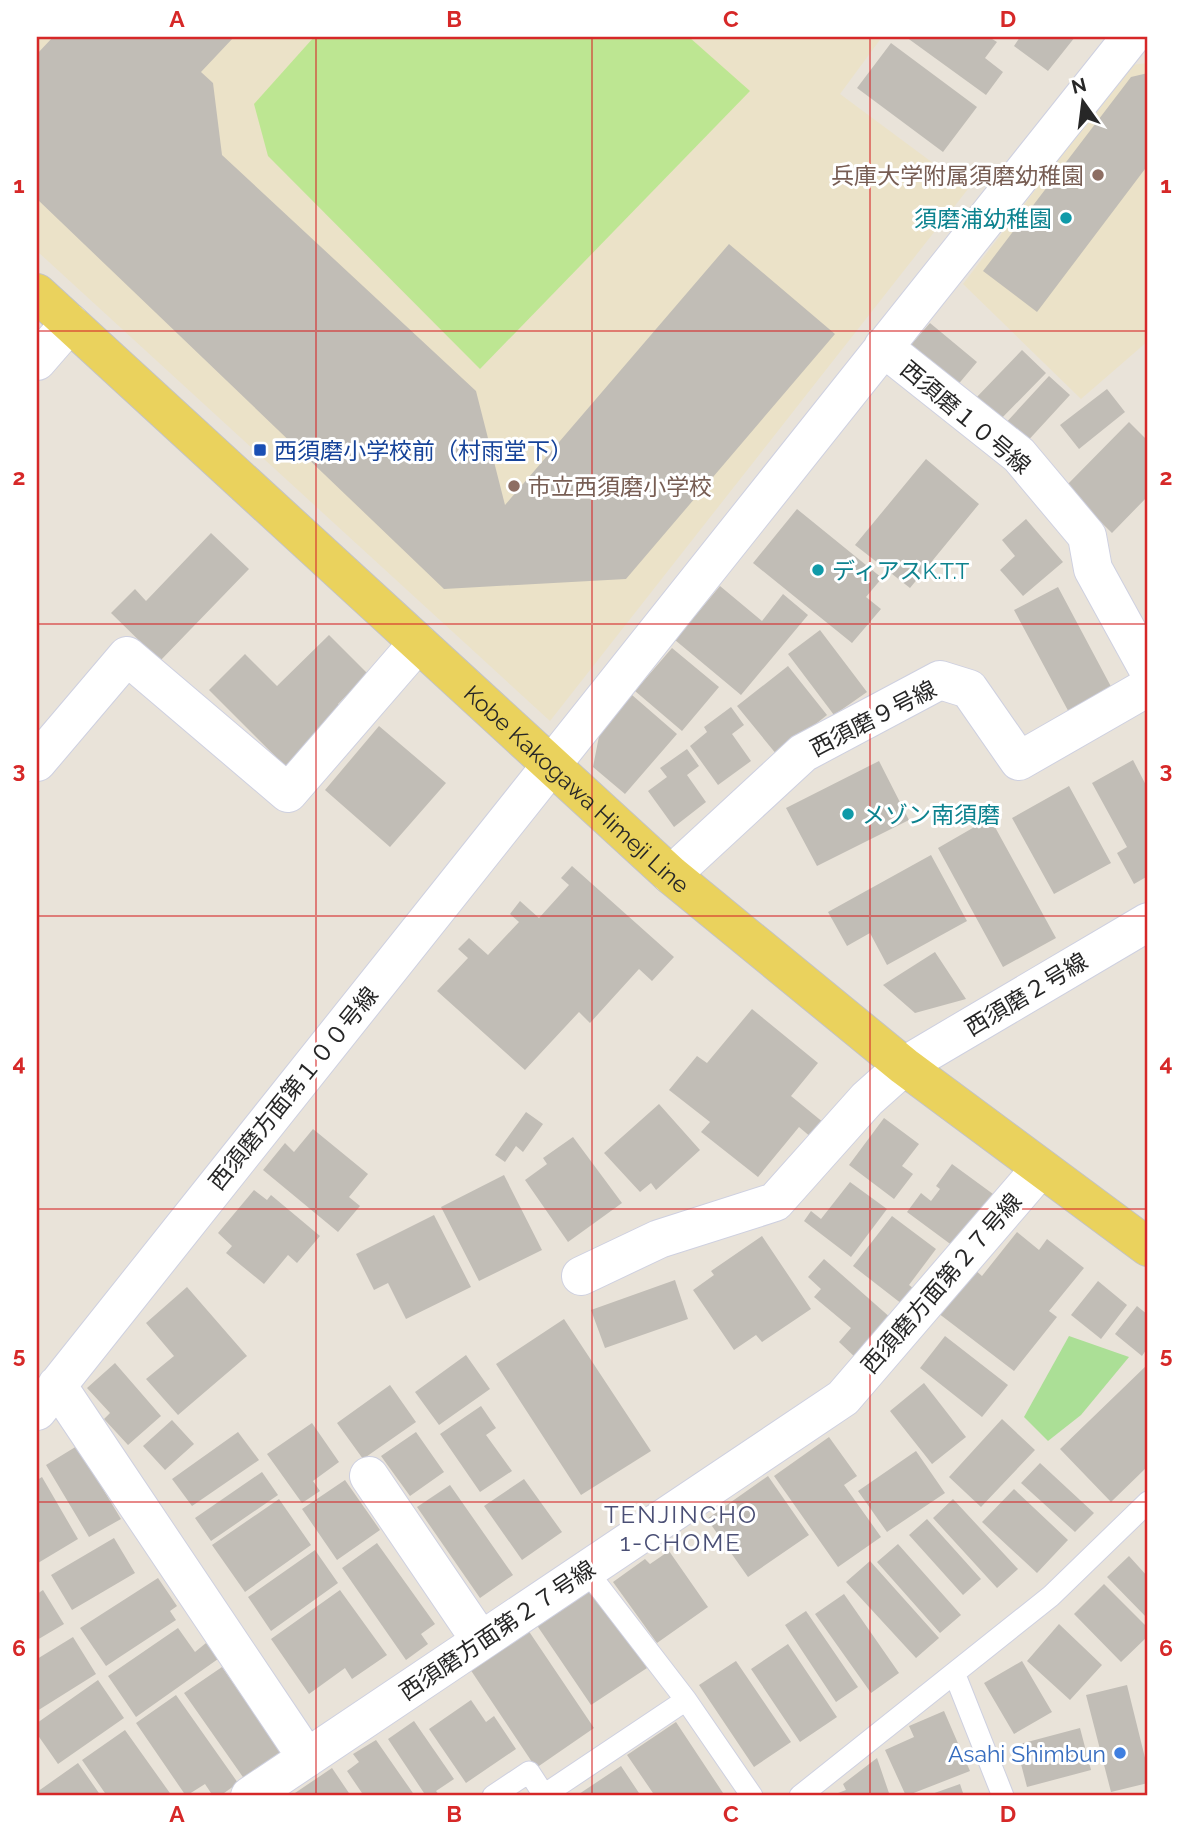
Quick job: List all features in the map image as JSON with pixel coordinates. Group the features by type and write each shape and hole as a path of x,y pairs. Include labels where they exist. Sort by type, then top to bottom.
{"main road":[{"name":"Kobe Kakogawa Himeji Line","path":"37,293 550,766 671,874 904,1066 1148,1247"}],"street":[{"name":"西須磨方面第１００号線","path":"47,1398 1131,37"},
{"path":"37,361 69,323"},
{"name":"西須磨１０号線","path":"883,347 1019,455 1087,536 1093,569 1148,669"},
{"path":"37,762 127,656 288,793 418,643"},
{"name":"西須磨９号線","path":"671,874 803,753 940,680 970,690 1019,761 1148,687"},
{"name":"西須磨２号線","path":"581,1276 659,1239 775,1202 867,1099 904,1066 1148,922"},
{"name":"西須磨方面第２７号線","path":"250,1796 843,1398 1040,1169"},
{"path":"47,1398 307,1758"},
{"path":"369,1476 481,1641"}],"lane":[{"path":"800,1796 1051,1596 1148,1502"},
{"path":"586,1570 686,1700 752,1796"},
{"path":"955,1675 1003,1796"},
{"path":"493,1796 529,1772 544,1795 686,1700"}],"shaded area":[{"name":"市立西須磨小学校","path":"37,37 882,37 840,94 968,189 550,721 37,251"},
{"name":"兵庫大学附属須磨幼稚園","path":"1148,63 1148,341 1081,399 963,284 1131,65"}],"green space":[{"path":"314,37 689,37 750,91 480,369 268,156 254,104"},
{"path":"1069,1336 1129,1357 1081,1415 1048,1441 1024,1417"}],"building":[{"name":"市立西須磨小学校","path":"53,37 234,37 201,72 213,83 222,155 476,391 505,505 729,244 835,334 626,579 444,589 37,199 37,54"},
{"path":"906,37 989,37 997,42 985,58 1003,72 986,95"},
{"path":"1020,37 1075,37 1048,71 1014,46"},
{"path":"891,43 977,107 943,152 857,88"},
{"name":"須磨浦幼稚園","path":"1148,73 1148,165 1037,312 983,271 1131,77"},
{"path":"930,323 977,362 956,387 908,348"},
{"path":"1022,350 1046,373 998,422 974,400"},
{"path":"1049,376 1070,395 1024,445 1003,426"},
{"path":"1107,389 1125,412 1079,449 1060,425"},
{"path":"1129,422 1148,441 1148,496 1112,533 1065,487"},
{"name":"ディアスK.T.T","path":"926,459 979,504 910,588 855,545"},
{"name":"ディアスK.T.T","path":"797,509 882,578 866,597 881,609 852,643 753,563"},
{"path":"1026,519 1063,562 1023,596 1000,570 1015,556 1002,540"},
{"path":"211,533 249,569 160,661 111,613 135,589 146,601"},
{"path":"720,586 762,621 783,594 808,615 741,695 675,640"},
{"path":"1058,587 1116,696 1072,718 1014,610"},
{"path":"820,630 867,692 834,715 788,654"},
{"path":"329,635 368,674 338,704 345,711 286,767 209,690 245,654 277,686"},
{"path":"672,648 719,687 682,731 635,691"},
{"path":"788,666 827,715 777,755 737,706"},
{"path":"632,695 677,734 625,794 593,767 600,731"},
{"path":"731,707 744,725 732,734 751,761 718,785 690,746 707,732 704,727"},
{"path":"379,726 446,783 390,847 325,790"},
{"path":"687,749 699,766 687,775 706,802 674,827 648,791 667,777 660,768"},
{"path":"1133,760 1148,789 1148,876 1134,884 1117,853 1127,847 1092,783"},
{"name":"メゾン南須磨","path":"879,761 909,820 817,866 786,808"},
{"path":"1069,786 1111,863 1054,894 1012,818"},
{"path":"990,818 1056,938 1003,967 938,848"},
{"path":"931,855 967,921 887,965 870,933 847,946 828,912"},
{"path":"572,866 674,957 652,981 639,969 590,1023 579,1012 525,1070 437,991 468,958 458,949 469,938 488,955 519,922 510,914 520,901 539,918 569,885 561,878"},
{"path":"935,952 966,999 915,1013 883,985"},
{"path":"752,1009 818,1063 791,1096 824,1123 812,1138 799,1127 758,1177 701,1132 710,1122 669,1090 697,1056 707,1063"},
{"path":"659,1104 700,1150 656,1190 651,1183 640,1192 604,1153"},
{"path":"526,1112 543,1124 523,1152 516,1146 505,1162 495,1155"},
{"path":"884,1118 919,1144 902,1166 913,1174 894,1199 849,1165"},
{"path":"313,1129 368,1174 349,1197 360,1206 338,1232 263,1170 285,1143 294,1152"},
{"path":"573,1137 622,1203 568,1242 525,1180 547,1164 543,1158"},
{"path":"952,1164 993,1194 953,1246 907,1212 921,1193 931,1201 940,1189 936,1186"},
{"path":"504,1175 542,1250 479,1281 441,1207"},
{"path":"850,1182 887,1209 851,1257 804,1221 811,1211 821,1219"},
{"path":"254,1190 267,1200 271,1195 320,1236 297,1263 288,1255 264,1284 226,1253 232,1246 218,1233"},
{"path":"434,1215 471,1287 406,1319 388,1283 374,1290 356,1254"},
{"path":"892,1216 936,1249 909,1285 914,1289 902,1304 853,1266"},
{"path":"1017,1232 1039,1250 1047,1239 1084,1268 1049,1311 1057,1317 1014,1371 938,1313 974,1269 982,1276"},
{"path":"762,1236 811,1309 762,1342 756,1335 734,1350 693,1290 714,1275 711,1271"},
{"path":"824,1259 892,1319 857,1359 839,1342 851,1328 814,1297 821,1289 808,1277"},
{"path":"675,1280 688,1319 605,1348 591,1310"},
{"path":"1098,1281 1127,1305 1101,1339 1071,1315"},
{"path":"187,1287 247,1356 178,1415 146,1379 174,1356 146,1323"},
{"path":"1137,1306 1148,1315 1148,1347 1142,1356 1115,1334"},
{"path":"564,1319 651,1451 581,1495 496,1364"},
{"path":"945,1336 1008,1385 982,1417 920,1368"},
{"path":"466,1355 490,1389 439,1425 415,1392"},
{"path":"115,1363 161,1416 128,1445 104,1419 110,1413 87,1388"},
{"path":"1148,1364 1148,1466 1111,1502 1060,1449"},
{"path":"924,1383 966,1437 932,1464 890,1411"},
{"path":"390,1385 416,1422 363,1459 337,1423"},
{"path":"481,1406 496,1428 486,1435 512,1471 480,1492 440,1434"},
{"path":"1002,1419 1035,1450 981,1507 949,1477"},
{"path":"172,1420 194,1444 165,1470 143,1446"},
{"path":"312,1423 339,1462 313,1481 320,1491 302,1503 267,1454"},
{"path":"238,1432 259,1460 192,1506 172,1479"},
{"path":"416,1432 444,1472 410,1496 381,1456"},
{"path":"829,1437 857,1476 844,1485 881,1537 838,1567 774,1476"},
{"path":"77,1446 121,1519 89,1537 46,1465"},
{"path":"916,1451 945,1493 887,1532 858,1491"},
{"path":"1040,1463 1094,1513 1075,1532 1021,1483"},
{"path":"262,1472 278,1495 211,1541 195,1518"},
{"path":"768,1476 809,1535 748,1577 707,1519"},
{"path":"42,1477 78,1539 38,1563 37,1480"},
{"path":"524,1479 562,1532 522,1560 484,1506"},
{"path":"345,1480 380,1530 337,1560 302,1509"},
{"path":"450,1485 513,1575 480,1598 417,1507"},
{"path":"1014,1489 1068,1540 1037,1573 982,1522"},
{"path":"279,1499 311,1545 245,1592 212,1545"},
{"path":"953,1499 1018,1569 997,1588 933,1518"},
{"path":"927,1519 981,1579 963,1595 909,1535"},
{"path":"114,1538 135,1573 72,1610 51,1575"},
{"path":"377,1543 435,1624 421,1634 428,1644 406,1660 342,1568"},
{"path":"898,1544 961,1615 940,1633 877,1562"},
{"path":"315,1550 338,1583 271,1631 248,1597"},
{"path":"669,1551 708,1607 657,1643 613,1582 645,1559 650,1564"},
{"path":"1129,1556 1148,1577 1148,1619 1107,1577"},
{"path":"870,1561 939,1638 916,1658 846,1582"},
{"path":"158,1578 177,1606 170,1611 176,1620 106,1666 80,1628"},
{"path":"1104,1584 1148,1628 1148,1636 1121,1662 1074,1614"},
{"path":"592,1587 647,1668 591,1705 536,1624"},
{"path":"43,1590 64,1624 37,1640 37,1594"},
{"path":"340,1590 387,1655 352,1679 345,1668 309,1694 271,1639"},
{"path":"844,1594 899,1673 871,1693 815,1614"},
{"path":"806,1611 858,1687 836,1702 785,1625"},
{"path":"1059,1624 1102,1665 1070,1700 1027,1661"},
{"path":"526,1627 594,1728 536,1768 468,1666"},
{"path":"178,1628 195,1652 206,1643 218,1659 136,1717 108,1676"},
{"path":"73,1637 96,1674 37,1711 37,1659"},
{"path":"788,1644 837,1717 800,1742 751,1669"},
{"path":"736,1661 791,1742 754,1767 699,1685"},
{"path":"1022,1661 1052,1712 1014,1734 984,1683"},
{"path":"222,1667 282,1754 245,1780 184,1693"},
{"path":"98,1680 124,1718 58,1764 37,1734 37,1723"},
{"path":"1127,1685 1148,1770 1148,1783 1111,1792 1086,1695"},
{"path":"176,1695 238,1783 220,1796 213,1796 205,1784 186,1796 136,1723"},
{"path":"471,1700 486,1722 494,1716 516,1749 466,1783 429,1729"},
{"path":"944,1711 970,1771 906,1796 885,1750 914,1737 909,1726"},
{"path":"414,1721 454,1779 436,1791 440,1796 426,1796 388,1739"},
{"path":"676,1722 725,1796 655,1796 627,1755"},
{"path":"1080,1728 1091,1770 1027,1787 1016,1745"},
{"path":"125,1730 172,1796 107,1796 82,1760"},
{"path":"376,1740 415,1796 364,1796 347,1771 359,1762 353,1754"},
{"path":"877,1758 890,1796 830,1796 846,1790 843,1784"},
{"path":"78,1763 101,1796 37,1796 37,1792"},
{"path":"621,1766 641,1796 576,1796"},
{"path":"332,1768 351,1796 297,1796 295,1793"},
{"path":"960,1784 964,1796 926,1796"}],"place":[{"name":"兵庫大学附属須磨幼稚園","path":"1098,175"},
{"name":"須磨浦幼稚園","path":"1066,218"},
{"name":"西須磨小学校前（村雨堂下）","path":"260,450"},
{"name":"市立西須磨小学校","path":"514,486"},
{"name":"ディアスK.T.T","path":"818,570"},
{"name":"メゾン南須磨","path":"848,814"},
{"name":"Asahi Shimbun","path":"1120,1753"}],"district":[{"name":"TENJINCHO 1-CHOME","path":"681,1528"}]}
